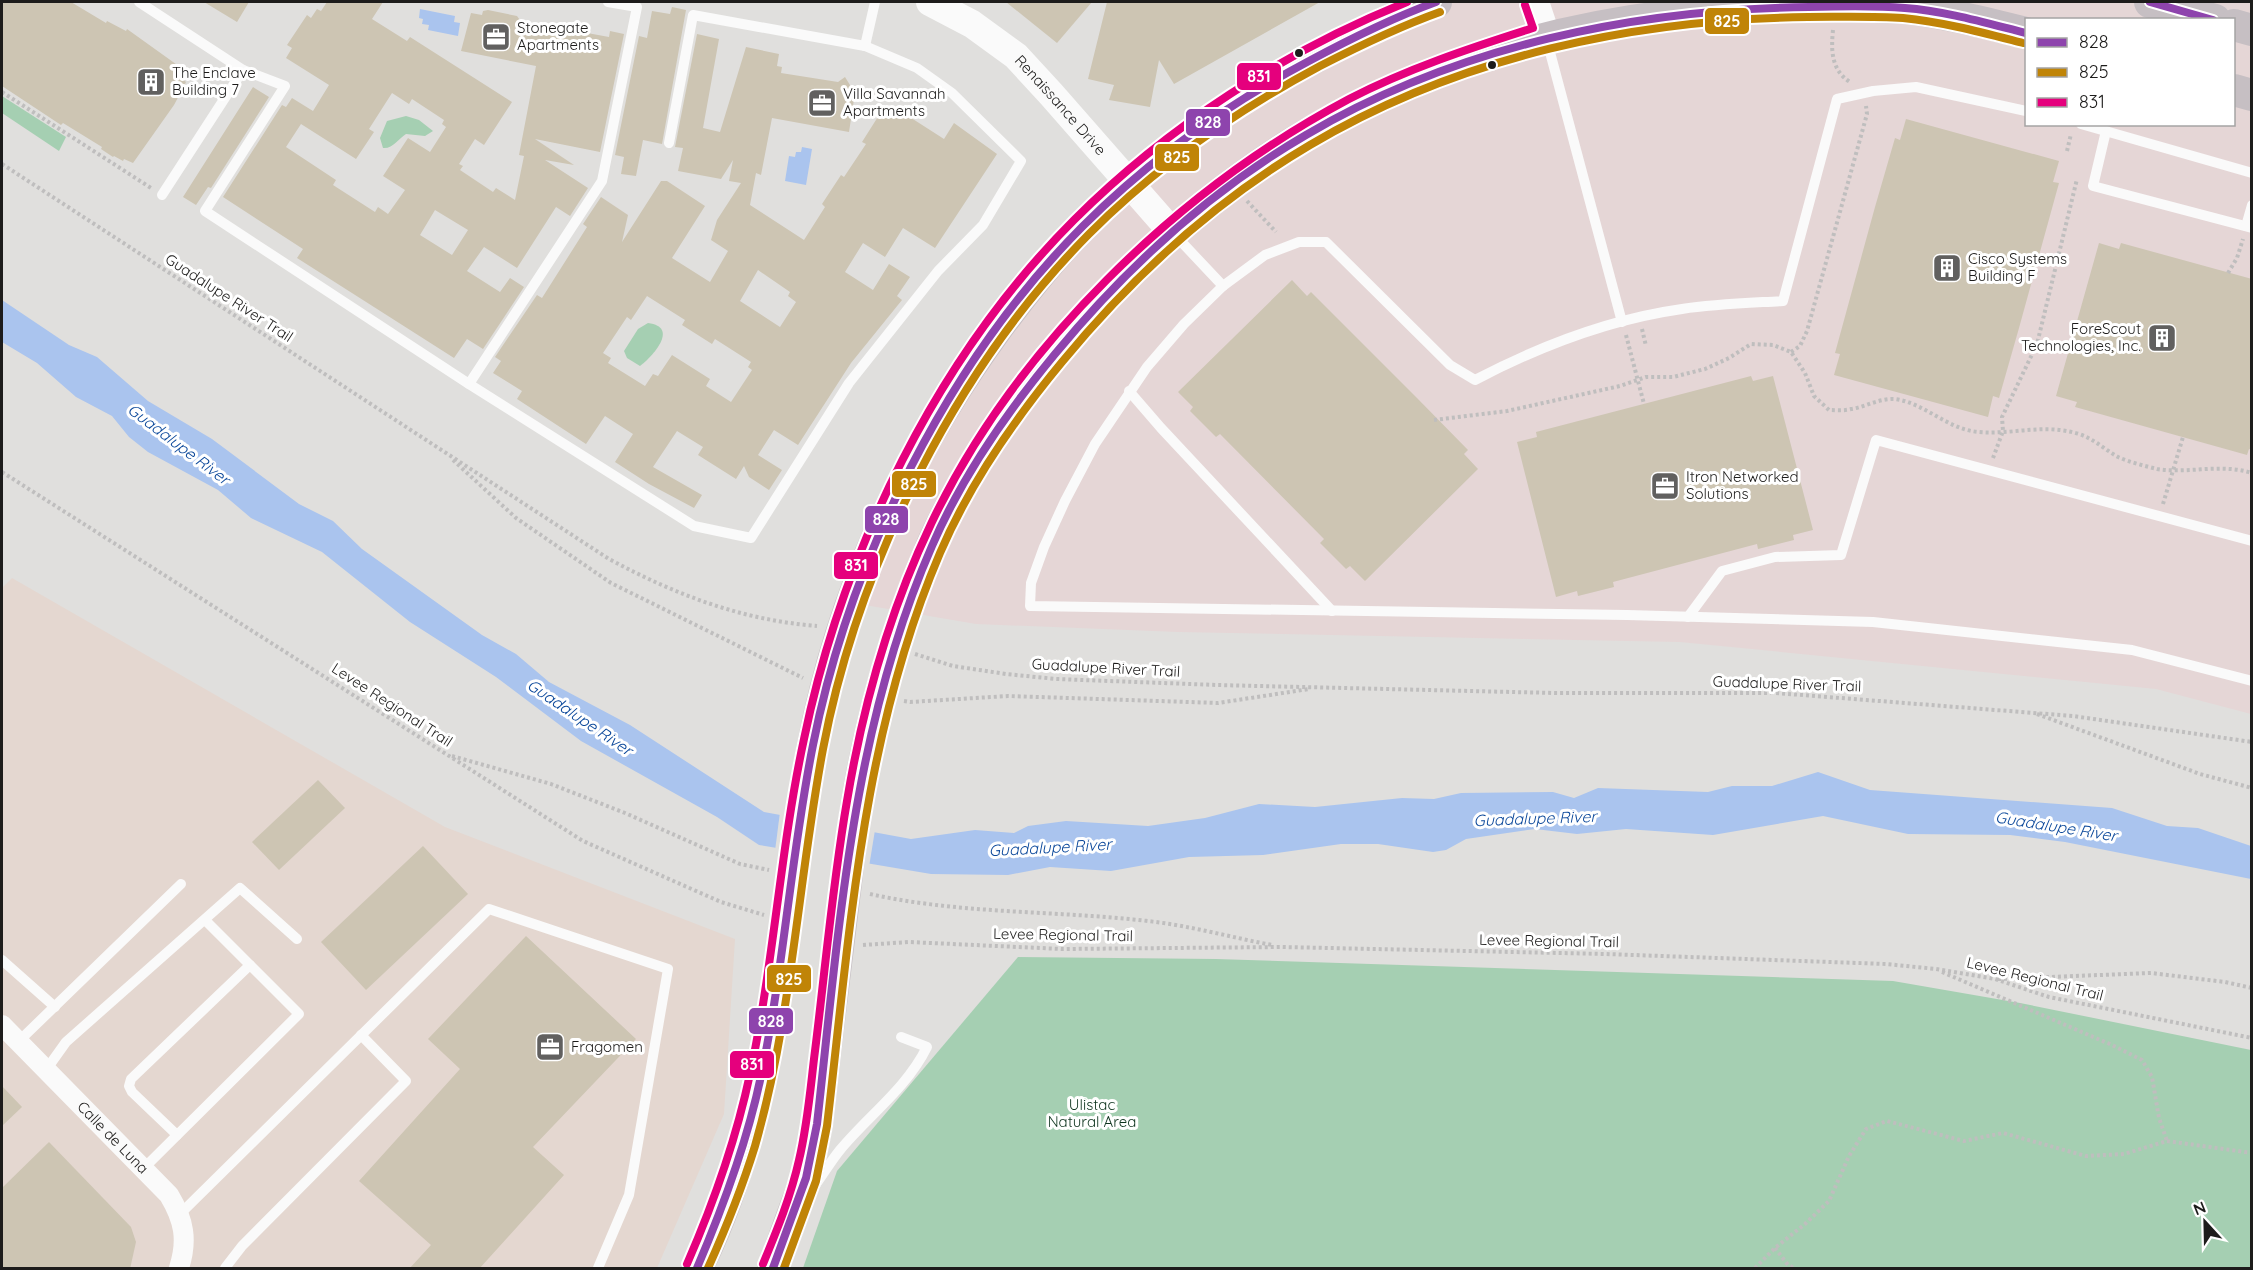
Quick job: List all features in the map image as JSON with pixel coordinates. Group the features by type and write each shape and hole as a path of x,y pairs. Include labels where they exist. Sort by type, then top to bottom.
{"main road":[{"path":"697,1269 741,1160 764,1065 812,746 838,642 885,519 912,463 957,388 1018,300 1056,253 1128,183 1214,117 1266,84 1373,27 1436,2"},
{"path":"773,1269 806,1178 817,1124 861,775 891,658 910,601 935,540 959,491 988,443 1043,367 1134,265 1248,172 1294,142 1357,107 1451,67 1546,35 1670,9 1731,3 1794,2 1906,8 2025,33"},
{"path":"2150,2 2208,18"},
{"path":"2235,25 2252,30"},
{"path":"2235,90 2252,95"}],"street":[{"name":"Renaissance Drive","path":"930,2 972,24 1016,56 1172,232"},
{"path":"1535,2 1546,35"},
{"name":"Calle de Luna","path":"2,1025 169,1195 180,1214 185,1234 184,1255 179,1269"}],"lane":[{"path":"139,2 243,70 285,86 205,211 469,384 694,526 750,538 849,383 938,271 983,225 1021,161 952,93 917,68 864,46 693,15 669,143"},
{"path":"469,384 602,181 637,7 608,2"},
{"path":"864,46 875,2"},
{"path":"1546,35 1622,322"},
{"path":"162,195 243,70"},
{"path":"2025,111 1916,87 1864,93 1837,99 1783,301 1682,309 1622,322 1541,350 1475,380 1450,365 1326,242 1299,242 1265,255 1223,286 1184,324 1130,391 1095,444 1044,547 1031,583 1030,606 1873,622 2132,650 2252,681"},
{"path":"2088,126 2252,173"},
{"path":"2106,131 2093,186 2249,227 2252,205"},
{"path":"1172,232 1223,286"},
{"path":"1130,391 1161,428 1332,611"},
{"path":"1688,617 1722,572 1775,557 1841,555 1876,440 2252,541"},
{"path":"18,1042 181,884"},
{"path":"46,1070 66,1042 240,888 297,939"},
{"path":"180,1214 489,909 668,969 629,1196 598,1269"},
{"path":"143,1169 299,1014 205,920"},
{"path":"2,960 55,1007"},
{"path":"177,1135 132,1092 129,1086 131,1079 250,965"},
{"path":"225,1269 243,1246 406,1082 362,1035"},
{"path":"790,1225 841,1149 894,1095 918,1065 927,1047 901,1036"}],"path":[{"path":"1791,352 1800,346 1807,331 1867,114 1864,93 1857,85 1839,73 1833,60 1834,23"},
{"path":"2,92 48,124 162,195"},
{"path":"2067,151 2073,126"},
{"name":"Guadalupe River Trail","path":"2,164 609,559 655,584 739,614 792,624 838,642"},
{"path":"1989,470 2003,431 2002,417 2037,344 2078,177"},
{"path":"1244,199 1276,232"},
{"path":"2228,273 2237,258 2249,227"},
{"path":"1622,322 1644,404"},
{"path":"1642,329 1646,346"},
{"path":"1434,420 1507,411 1620,386 1646,377 1673,377 1705,369 1751,344 1773,345 1791,352 1805,373 1814,396 1828,410 1852,410 1875,401 1895,399 1958,428 1980,433 2054,429 2080,434 2103,445 2118,457 2156,468 2172,470 2238,469 2252,473"},
{"path":"2160,516 2183,436"},
{"name":"Guadalupe River Trail","path":"443,452 516,518 611,583 802,678"},
{"name":"Levee Regional Trail","path":"2,472 583,841 722,902 788,913"},
{"name":"Guadalupe River Trail","path":"891,658 1056,679 1555,693 1776,693 2073,716 2252,742"},
{"name":"Guadalupe River Trail","path":"910,702 1008,696 1218,703 1319,687"},
{"path":"2032,712 2200,774 2252,788"},
{"name":"Levee Regional Trail","path":"840,929 872,946 909,942 1062,949 1282,947 1606,954 1886,964 1936,969 1995,979 2049,997 2252,1038"},
{"path":"1936,969 2142,1060 2152,1077 2158,1118 2167,1141"},
{"path":"1995,979 2151,973 2225,982 2252,988"},
{"path":"1755,1269 1775,1248 1806,1224 1829,1201 1849,1156 1866,1129 1887,1120 1964,1141 2003,1132 2086,1156 2124,1154 2167,1141 2252,1153"},
{"path":"1775,1248 1794,1269"}],"shaded area":[{"path":"1430,2 2251,2 2251,714 2156,689 1680,642 1178,632 976,624 853,603 984,348 1128,183"},
{"path":"12,578 445,827 735,939 724,1114 657,1268 2,1268 2,588"}],"green space":[{"path":"2,96 66,137 59,151 2,113"},
{"path":"406,116 419,120 433,131 425,136 406,134 393,145 383,148 380,138 387,121"},
{"path":"648,323 662,330 663,336 651,356 640,366 627,358 624,351 638,329"},
{"name":"Ulistac Natural Area","path":"1018,957 1216,959 1893,981 2020,1003 2251,1050 2251,1268 803,1268 837,1171"}],"water":[{"path":"420,9 455,16 454,22 460,23 458,36 428,30 429,25 422,24 423,19 419,18"},
{"path":"802,147 812,149 806,185 785,181 789,156 795,157 796,152 801,152"},
{"name":"Guadalupe River","path":"2,300 69,345 97,357 148,401 212,439 299,504 333,521 362,549 482,635 516,654 549,682 630,725 764,812 911,839 975,830 1014,833 1028,826 1066,821 1148,826 1205,818 1259,804 1315,807 1402,798 1434,799 1461,793 1553,792 1574,798 1598,788 1708,792 1732,786 1772,786 1818,772 1870,790 2112,808 2167,826 2198,828 2251,846 2251,879 2065,842 2010,835 1908,834 1823,816 1713,835 1626,829 1577,834 1535,829 1466,839 1446,850 1433,852 1378,844 1341,844 1263,855 1189,857 1111,871 1050,867 1008,875 931,874 759,845 717,817 581,741 496,677 410,622 322,552 251,518 218,490 148,452 129,437 112,416 76,397 37,363 2,342"}],"pier":[{"path":"780,812 875,830 869,867 775,851"}],"building":[{"name":"The Enclave Building 7","path":"2,2 71,2 106,23 107,21 126,31 127,29 180,67 176,73 186,82 174,105 133,163 113,157 101,149 102,147 63,123 61,125 2,86"},
{"path":"204,2 249,2 237,22"},
{"path":"327,2 383,2 372,19 407,41 410,37 512,102 484,145 475,139 459,164 463,166 460,170 493,192 496,188 515,200 524,156 519,155 536,66 461,51 471,13 482,15 483,11 488,10 517,16 522,23 549,28 609,37 610,31 624,34 600,152 535,139 574,165 545,160 588,188 570,216 556,207 517,268 484,247 467,271 500,292 510,278 524,287 483,349 467,339 454,358 297,258 303,249 223,197 282,105 286,107 292,98 313,111 329,85 286,58 292,48 287,45 307,15 311,18 317,9 321,11","holes":["392,93 409,104 412,99 444,120 442,124 446,127 430,152 408,138 383,176 405,190 388,214 378,207 375,212 333,185 336,180 286,147 301,124 356,159 374,132 369,129","435,210 468,230 452,255 420,235"]},
{"path":"1006,2 1092,2 1057,43"},
{"path":"1107,2 1320,2 1174,84 1159,60 1150,107 1109,100 1114,85 1088,79"},
{"path":"672,7 686,10 662,144 643,140 636,176 621,174 624,157 615,155 639,36 647,38 652,11 670,14"},
{"path":"697,34 719,39 703,128 720,132 746,47 779,54 777,66 782,67 781,73 838,82 845,77 855,93 849,132 772,118 761,175 756,173 750,205 804,240 825,207 822,204 841,175 844,177 866,144 862,142 881,112 885,115 891,105 944,139 954,123 997,154 935,248 903,228 885,257 863,243 845,272 873,290 889,264 910,277 897,296 902,300 851,363 798,445 774,430 758,455 782,470 769,490 749,477 744,466 736,479 698,455 703,447 677,431 653,467 702,495 694,508 649,484 615,462 633,434 605,416 586,444 517,399 522,391 493,373 501,361 495,357 537,295 542,298 587,227 583,224 601,197 628,215 622,242 661,181 667,181 705,206 672,258 710,282 728,251 711,240 717,220 741,183 729,181 733,160 721,179 678,171 683,148 675,147","holes":["758,270 790,292 788,296 796,302 780,327 740,301","647,296 685,320 682,325 712,344 715,339 751,362 748,367 752,370 731,402 706,386 710,379 672,355 658,376 653,374 645,386 608,363 611,358 603,353 627,317 631,320"]},
{"path":"253,87 269,97 211,188 208,187 196,205 183,197"},
{"name":"Cisco Systems Building F","path":"1906,119 2059,161 2053,182 2059,183 2019,328 1999,398 1993,396 1988,417 1834,375 1840,354 1835,353 1875,207 1895,138 1900,140"},
{"name":"ForeScout Technologies, Inc.","path":"2099,243 2119,249 2121,243 2252,279 2252,450 2249,449 2247,455 2075,407 2077,402 2056,396"},
{"path":"1292,280 1307,296 1311,292 1417,398 1468,450 1464,454 1478,469 1365,581 1350,566 1346,569 1320,543 1324,539 1220,434 1216,437 1190,411 1193,407 1178,392"},
{"name":"Itron Networked Solutions","path":"1751,376 1753,381 1773,376 1813,530 1793,535 1794,540 1758,549 1757,544 1613,582 1614,587 1578,596 1577,591 1556,597 1517,442 1537,437 1536,432"},
{"path":"318,780 345,808 279,870 252,842"},
{"path":"423,846 468,894 366,990 321,942"},
{"path":"526,936 636,1039 533,1147 564,1175 479,1269 409,1269 431,1245 359,1181 460,1069 428,1039"},
{"path":"2,1086 22,1107 2,1126"},
{"path":"49,1142 131,1227 136,1242 130,1269 2,1269 2,1188"}],"transit line":[{"name":"831","path":"687,1264 723,1170 750,1074 796,781 821,668 843,598 870,528 902,460 939,395 980,332 1025,274 1074,220 1149,153 1230,94 1273,68 1317,44 1407,2"},
{"name":"828","path":"697,1268 734,1174 761,1076 776,994 805,786 830,675 852,604 879,535 911,466 948,400 989,338 1034,279 1083,226 1162,156 1218,115 1278,78 1371,29 1436,2"},
{"name":"828","path":"2150,2 2206,18"},
{"name":"831","path":"763,1264 788,1200 804,1135 842,833 853,765 870,694 902,591 931,524 966,459 1008,396 1055,336 1107,279 1164,227 1223,179 1285,136 1371,88 1462,51 1533,28 1525,5"},
{"name":"828","path":"773,1268 806,1178 817,1124 842,903 853,830 866,757 883,686 905,615 932,546 971,470 1020,399 1055,354 1082,322 1140,262 1203,206 1236,181 1306,135 1364,104 1424,78 1486,56 1549,38 1678,15 1744,9 1845,6 1893,7 1935,12 2025,33"},
{"name":"825","path":"708,1268 745,1177 768,1097 786,999 814,799 839,680 861,610 887,541 919,473 956,407 996,345 1041,287 1089,234 1142,185 1198,141 1289,83 1364,44 1440,12"},
{"name":"825","path":"784,1268 816,1181 827,1126 852,907 863,835 876,763 893,692 914,622 952,527 994,453 1062,362 1146,271 1208,216 1275,167 1310,145 1367,114 1427,88 1488,66 1551,48 1679,25 1743,19 1808,17 1903,18 1964,28 2023,43"}],"place":[{"name":"Stonegate Apartments","path":"496,37"},
{"name":"The Enclave Building 7","path":"151,82"},
{"name":"Villa Savannah Apartments","path":"822,103"},
{"name":"Cisco Systems Building F","path":"1947,268"},
{"name":"ForeScout Technologies, Inc.","path":"2162,338"},
{"name":"Itron Networked Solutions","path":"1665,486"},
{"name":"Fragomen","path":"550,1047"}]}
